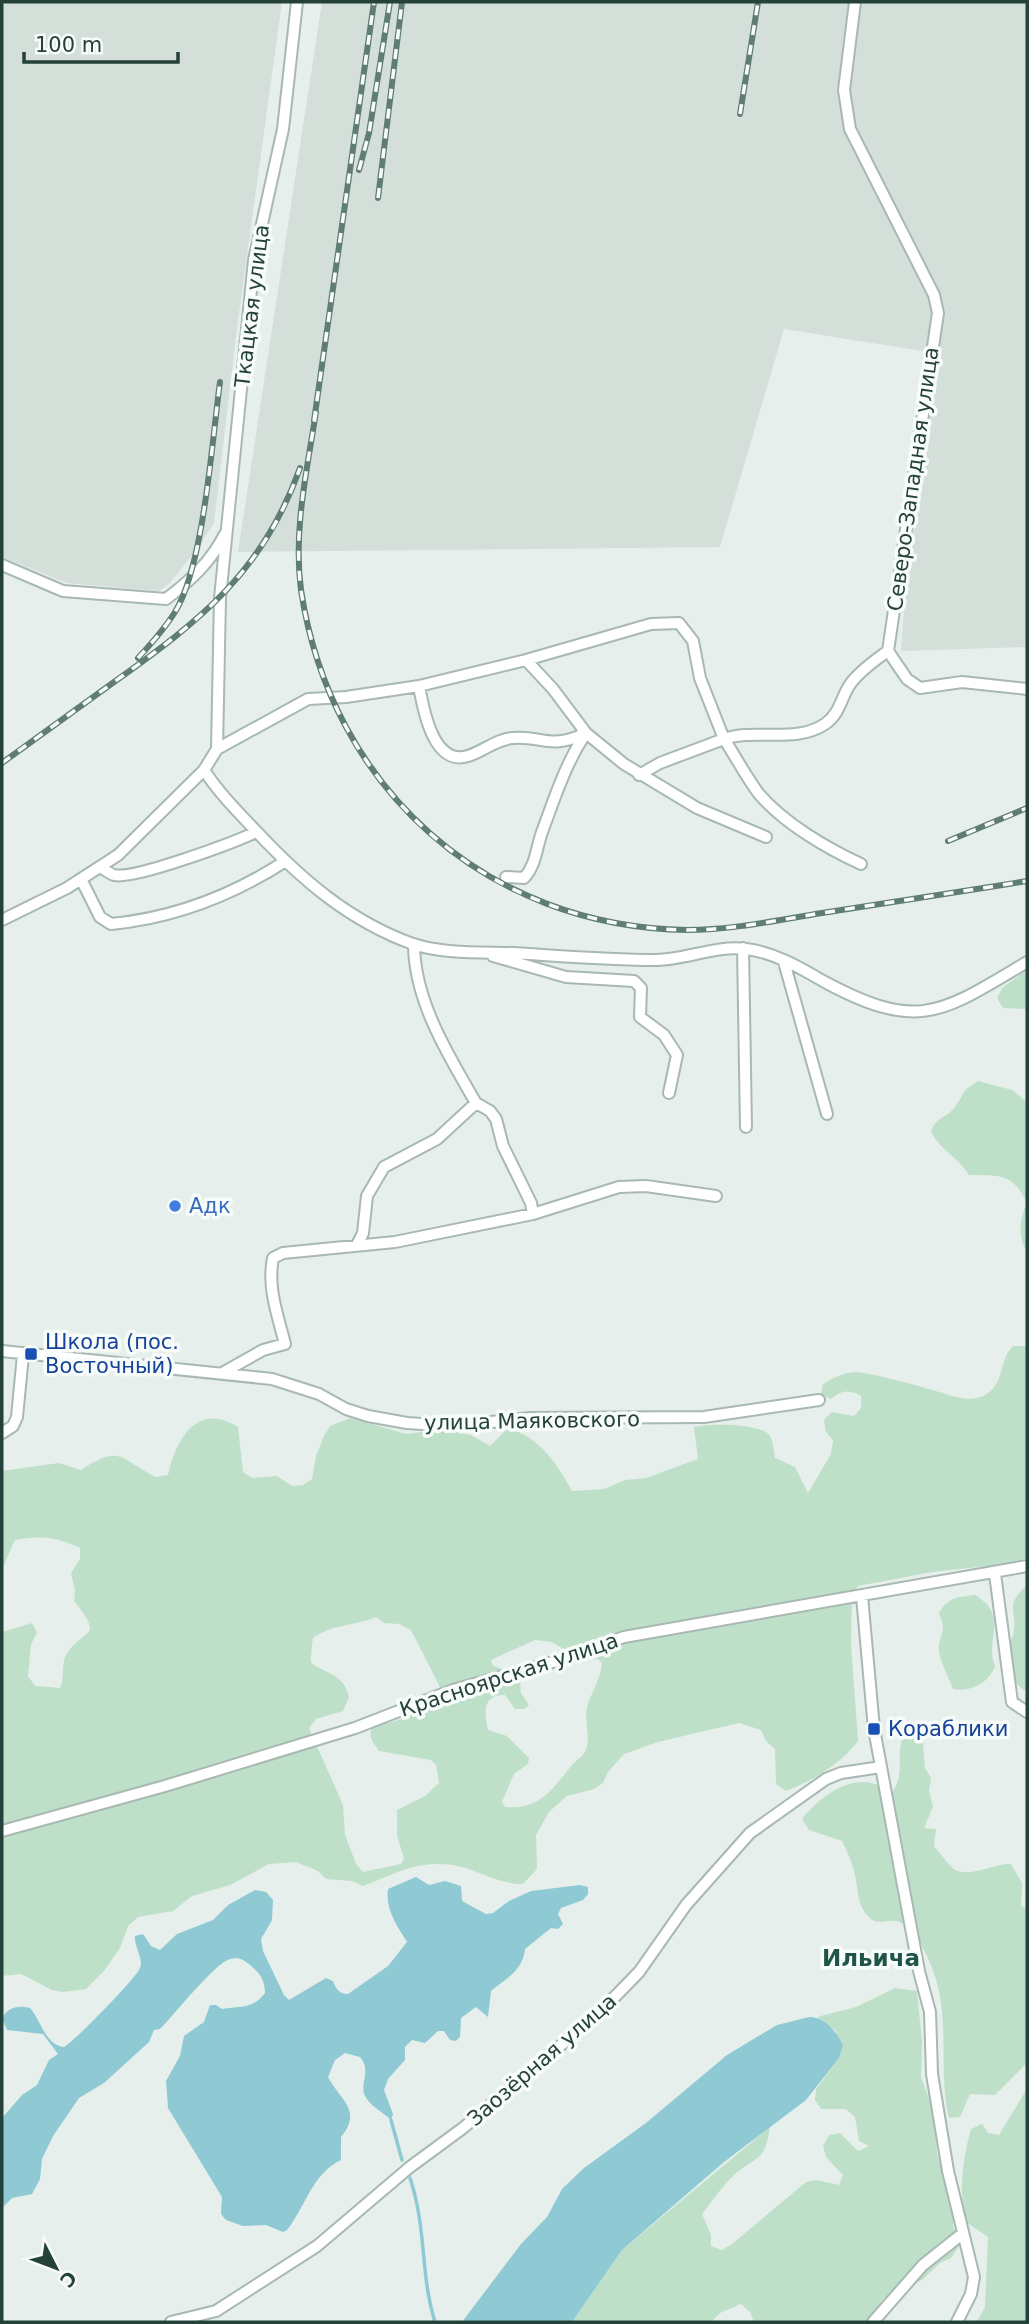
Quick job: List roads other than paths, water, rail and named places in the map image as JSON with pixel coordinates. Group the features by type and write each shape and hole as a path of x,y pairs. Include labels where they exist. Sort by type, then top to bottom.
{"street":[{"name":"Ткацкая улица","path":"217,749 220,598 254,260 283,129 297,2"},
{"name":"Северо-Западная улица","path":"855,2 844,90 849,129 934,295 938,313 888,651"},
{"name":"Ткацкая улица","path":"2,565 63,591 166,599 195,577 214,556 228,529"},
{"path":"2,920 81,879 118,855 204,770 217,749 308,699 346,697 419,686 526,660 652,624 679,623 693,641 700,678 713,717 760,795 839,854 861,864"},
{"path":"639,775 660,763 738,734 803,733 824,724 836,713 849,685 888,651 907,679 920,688 962,682 1027,689"},
{"path":"526,660 553,689 586,733 639,775 697,808 766,837"},
{"path":"419,686 424,712 437,743 454,756 466,757 510,738 552,744 586,733"},
{"path":"506,877 524,878 534,865 541,834 571,756 586,733"},
{"path":"204,770 219,792 284,862 342,908 414,944 597,960 663,960 708,951 743,948 769,953 875,1005 928,1012 946,1008 1027,962"},
{"path":"100,867 116,876 136,872 231,844 256,832"},
{"path":"81,879 100,917 111,924 164,915 219,899 284,862"},
{"path":"414,944 414,964 424,1001 476,1103 490,1111 496,1119 503,1146 531,1203 533,1214"},
{"path":"743,948 746,1127"},
{"path":"482,952 566,977 634,981 641,988 640,1017 664,1035 677,1055 669,1093"},
{"path":"784,962 827,1114"},
{"path":"357,1245 363,1233 367,1196 384,1167 437,1139 476,1103"},
{"path":"224,1372 263,1350 285,1345 271,1285 273,1258 283,1253 395,1242 533,1214 620,1187 658,1187 716,1196"},
{"name":"улица Маяковского","path":"2,1350 23,1355 224,1372 292,1384 368,1416 407,1423 452,1426 531,1418 704,1417 819,1400"},
{"path":"2,1433 13,1426 17,1417 23,1355"},
{"name":"Красноярская улица","path":"2,1831 165,1786 355,1728 453,1690 553,1662 624,1637 723,1618 995,1574 1027,1566"},
{"path":"995,1574 1009,1692 1012,1702 1027,1712"},
{"path":"862,1596 873,1716 881,1767 919,1971 930,2012 932,2074 948,2171 974,2277 971,2294 957,2322"},
{"name":"Заозёрная улица","path":"171,2322 216,2311 317,2246 410,2167 463,2128 601,2011 639,1972 686,1905 750,1833 826,1779 841,1773 881,1767"},
{"path":"873,2322 923,2265 962,2234"}],"water":[{"path":"416,1877 429,1885 445,1881 461,1886 462,1901 486,1914 493,1913 509,1901 531,1891 580,1885 588,1887 588,1894 583,1900 561,1908 558,1914 563,1924 558,1929 551,1928 525,1949 517,1969 491,1991 488,2017 476,2007 461,2018 460,2037 456,2041 450,2040 444,2031 438,2031 425,2043 412,2040 405,2047 405,2060 388,2079 384,2090 393,2114 391,2120 365,2096 365,2067 360,2057 345,2053 335,2060 328,2077 350,2112 347,2128 341,2137 341,2160 323,2173 316,2182 287,2230 283,2232 266,2225 243,2226 226,2220 221,2214 222,2197 168,2108 166,2081 180,2056 184,2036 204,2022 210,2005 222,2009 246,2006 256,2002 265,1993 259,1974 246,1962 236,1958 214,1970 160,2029 154,2030 149,2042 104,2083 79,2098 53,2136 42,2159 40,2179 32,2194 12,2198 2,2208 2,2118 22,2095 37,2085 49,2060 58,2054 43,2034 7,2030 2,2018 8,2011 17,2007 30,2008 52,2042 64,2047 105,2009 140,1968 135,1936 143,1934 151,1946 160,1950 177,1934 213,1920 228,1905 255,1890 266,1892 273,1900 272,1920 261,1939 263,1951 284,1995 289,2000 326,1978 333,1981 340,1992 348,1994 388,1966 407,1942 390,1910 388,1889"},
{"path":"809,2017 825,2022 837,2035 843,2045 839,2058 806,2100 724,2162 622,2250 572,2322 462,2322 521,2244 547,2217 562,2189 584,2168 646,2123 727,2055 777,2025"}],"waterway":[{"path":"391,2120 402,2160"},
{"path":"410,2178 419,2215 427,2287 435,2322"}],"railway":[{"path":"314,421 374,2"},
{"path":"359,170 369,133 390,2"},
{"path":"378,198 402,2"},
{"path":"740,114 758,2"},
{"path":"138,658 175,612 185,591 200,534 220,382"},
{"path":"316,412 302,501 299,568 301,590 318,662 346,727 384,784 430,833 485,874 547,904 614,923 687,930 755,924 1027,881"},
{"path":"2,763 175,637 226,591 268,537 300,468"},
{"path":"948,841 1027,808"}],"place":[{"name":"Адк","path":"175,1206"},
{"name":"Школа (пос. Восточный)","path":"31,1354"},
{"name":"Кораблики","path":"874,1729"}],"district":[{"name":"Ильича","path":"871,1958"}]}
